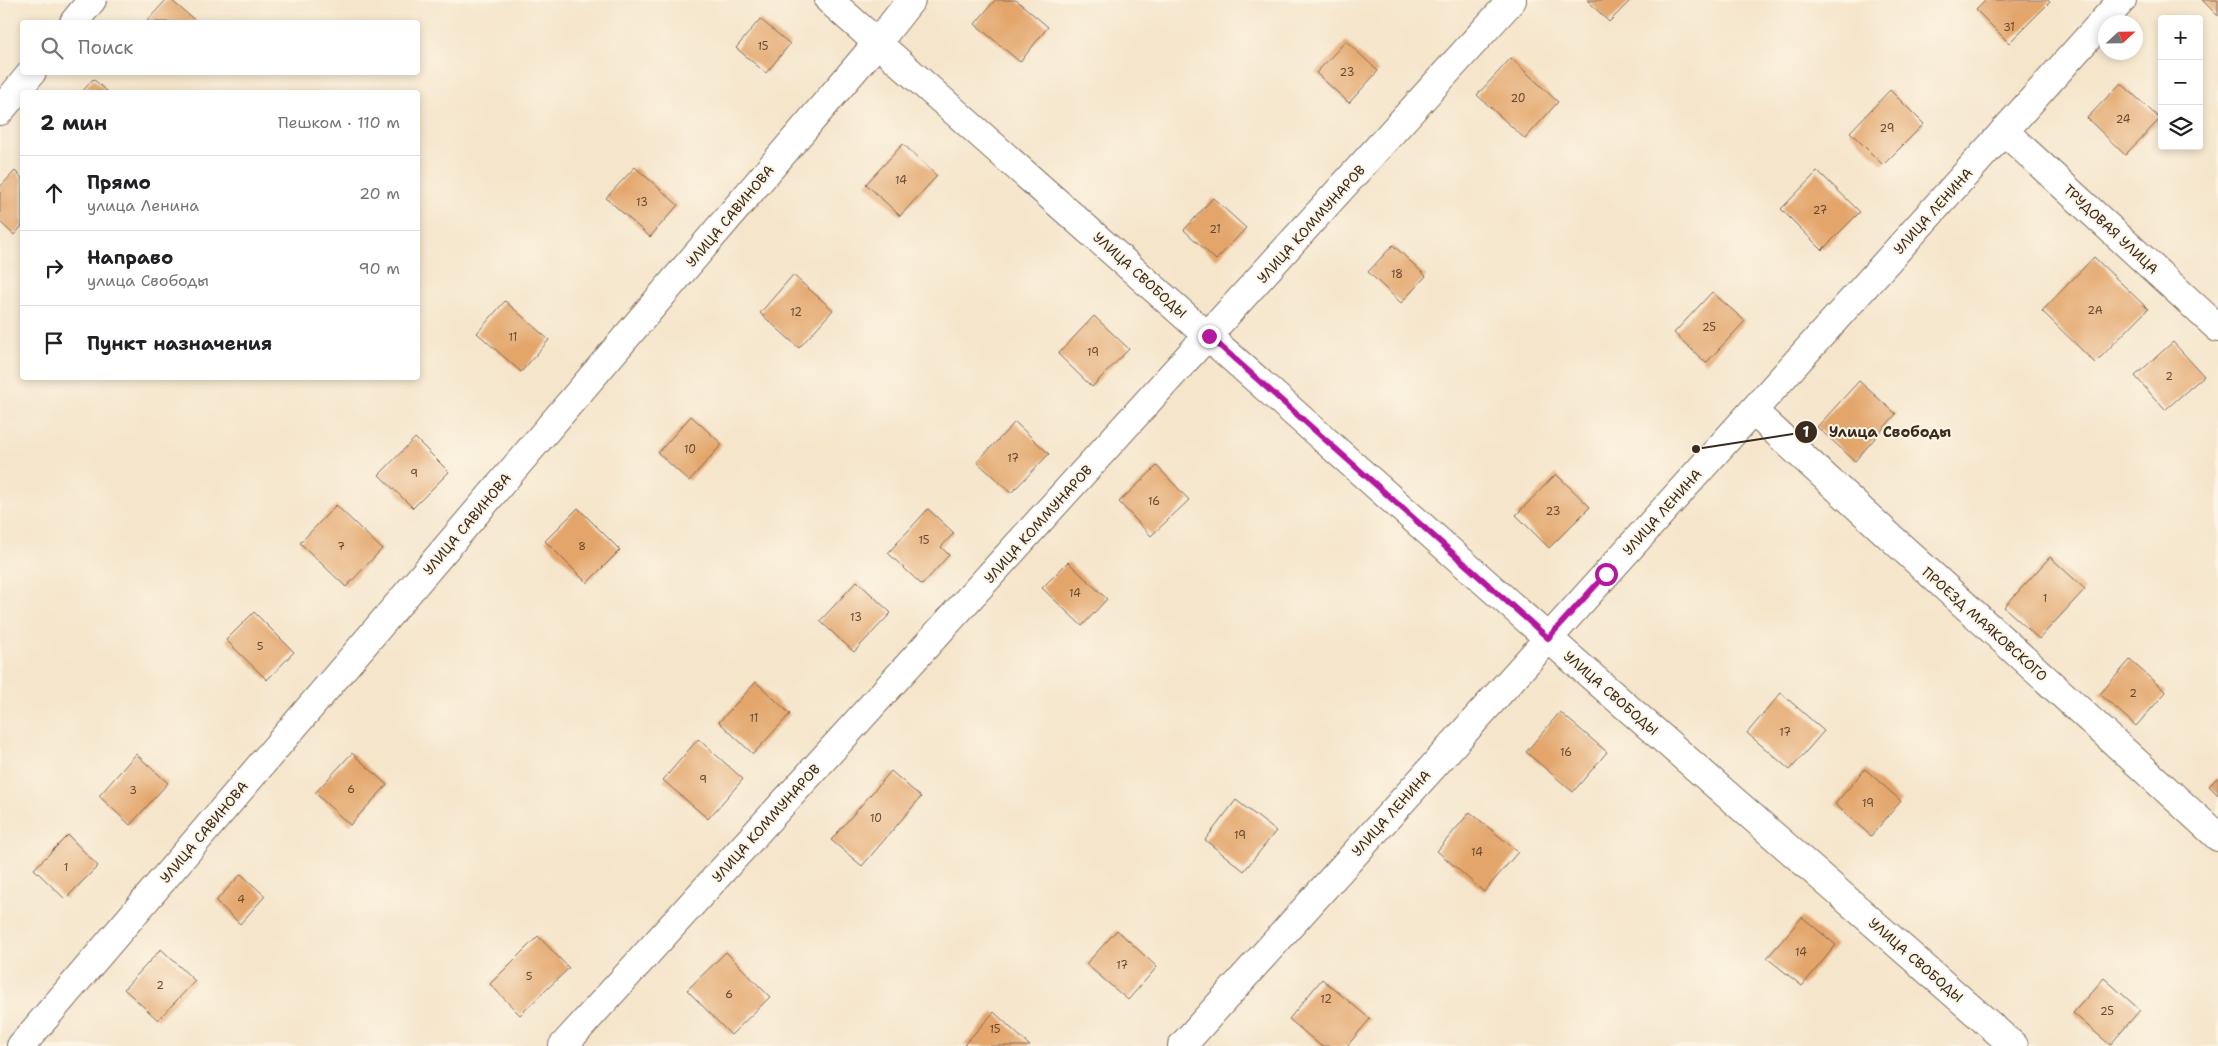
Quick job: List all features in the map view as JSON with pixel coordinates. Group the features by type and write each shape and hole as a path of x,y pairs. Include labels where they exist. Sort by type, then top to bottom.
{"street":[{"path":"76,20 92,0"},
{"name":"УЛИЦА СВОБОДЫ","path":"829,0 1548,638 2014,1046"},
{"name":"УЛИЦА САВИНОВА","path":"21,1046 878,42 911,0"},
{"name":"УЛИЦА КОММУНАРОВ","path":"563,1046 1512,0"},
{"name":"УЛИЦА ЛЕНИНА","path":"1182,1046 2122,0"},
{"path":"0,111 30,75"},
{"name":"ТРУДОВАЯ УЛИЦА","path":"2004,131 2218,328"},
{"name":"ПРОЕЗД МАЯКОВСКОГО","path":"1753,411 2218,837"}],"building":[{"path":"166,0 171,0 195,20 148,20"},
{"path":"995,0 1016,0 1048,27 1020,62 975,24"},
{"path":"1587,0 1631,0 1609,22"},
{"path":"1986,0 2048,0 2050,2 2009,43 1976,10"},
{"path":"2202,0 2218,0 2218,16"},
{"path":"760,19 790,44 766,73 736,48"},
{"path":"1346,41 1378,71 1349,103 1316,73"},
{"path":"1511,58 1558,102 1525,139 1477,95"},
{"path":"93,79 106,90 84,90"},
{"path":"2121,83 2158,117 2158,121 2125,155 2087,118"},
{"path":"1890,90 1924,124 1883,165 1850,132"},
{"path":"903,144 937,176 900,216 866,184"},
{"path":"635,167 678,205 650,237 606,198"},
{"path":"15,171 20,176 20,228 14,235 0,222 0,187"},
{"path":"1818,171 1860,212 1822,250 1781,209"},
{"path":"1213,198 1246,228 1216,260 1184,230"},
{"path":"1393,245 1426,276 1401,303 1368,272"},
{"path":"2094,257 2148,309 2095,363 2042,311"},
{"path":"793,275 833,310 799,348 760,313"},
{"path":"1712,292 1745,321 1706,363 1674,333"},
{"path":"505,301 549,340 521,372 477,333"},
{"path":"1094,316 1129,349 1092,387 1058,354"},
{"path":"2173,342 2204,376 2165,410 2135,376"},
{"path":"1859,381 1896,414 1855,461 1817,427"},
{"path":"691,416 722,444 689,481 658,453"},
{"path":"1015,422 1049,454 1011,493 977,462"},
{"path":"415,438 449,472 413,508 379,475"},
{"path":"1157,466 1189,500 1151,536 1119,502"},
{"path":"1556,474 1590,507 1549,548 1516,515"},
{"path":"336,505 382,549 346,587 300,543"},
{"path":"578,508 620,550 587,583 545,541"},
{"path":"928,509 954,533 941,547 949,555 922,585 888,553"},
{"path":"2050,557 2085,589 2039,639 2004,607"},
{"path":"1068,562 1107,599 1082,626 1042,588"},
{"path":"857,581 891,613 854,652 820,621"},
{"path":"254,612 294,652 267,680 226,640"},
{"path":"2130,660 2166,692 2136,726 2100,694"},
{"path":"756,682 790,714 753,754 719,722"},
{"path":"1781,693 1824,731 1790,770 1747,733"},
{"path":"1560,712 1607,752 1573,792 1526,752"},
{"path":"698,739 743,779 708,819 663,780"},
{"path":"352,753 387,785 350,825 315,793"},
{"path":"136,754 168,783 130,825 99,796"},
{"path":"1865,769 1901,801 1871,836 1835,804"},
{"path":"891,771 921,797 862,866 831,840"},
{"path":"2218,777 2218,795 2209,786"},
{"path":"1236,800 1276,831 1244,871 1205,840"},
{"path":"1470,812 1518,852 1484,892 1437,851"},
{"path":"68,835 98,866 65,899 34,869"},
{"path":"241,874 265,896 240,924 216,901"},
{"path":"1802,917 1836,945 1802,986 1767,958"},
{"path":"1117,930 1157,967 1128,1000 1086,964"},
{"path":"538,936 569,968 520,1015 490,984"},
{"path":"161,949 195,981 158,1020 124,989"},
{"path":"726,952 770,997 731,1035 687,990"},
{"path":"2104,978 2140,1010 2110,1045 2073,1013"},
{"path":"1322,979 1370,1019 1347,1046 1321,1046 1289,1019"},
{"path":"994,1012 1030,1046 963,1046"}],"place":[{"name":"Улица Свободы","path":"1696,449"}],"route":[{"path":"1209,336 1548,638 1606,574"}]}
